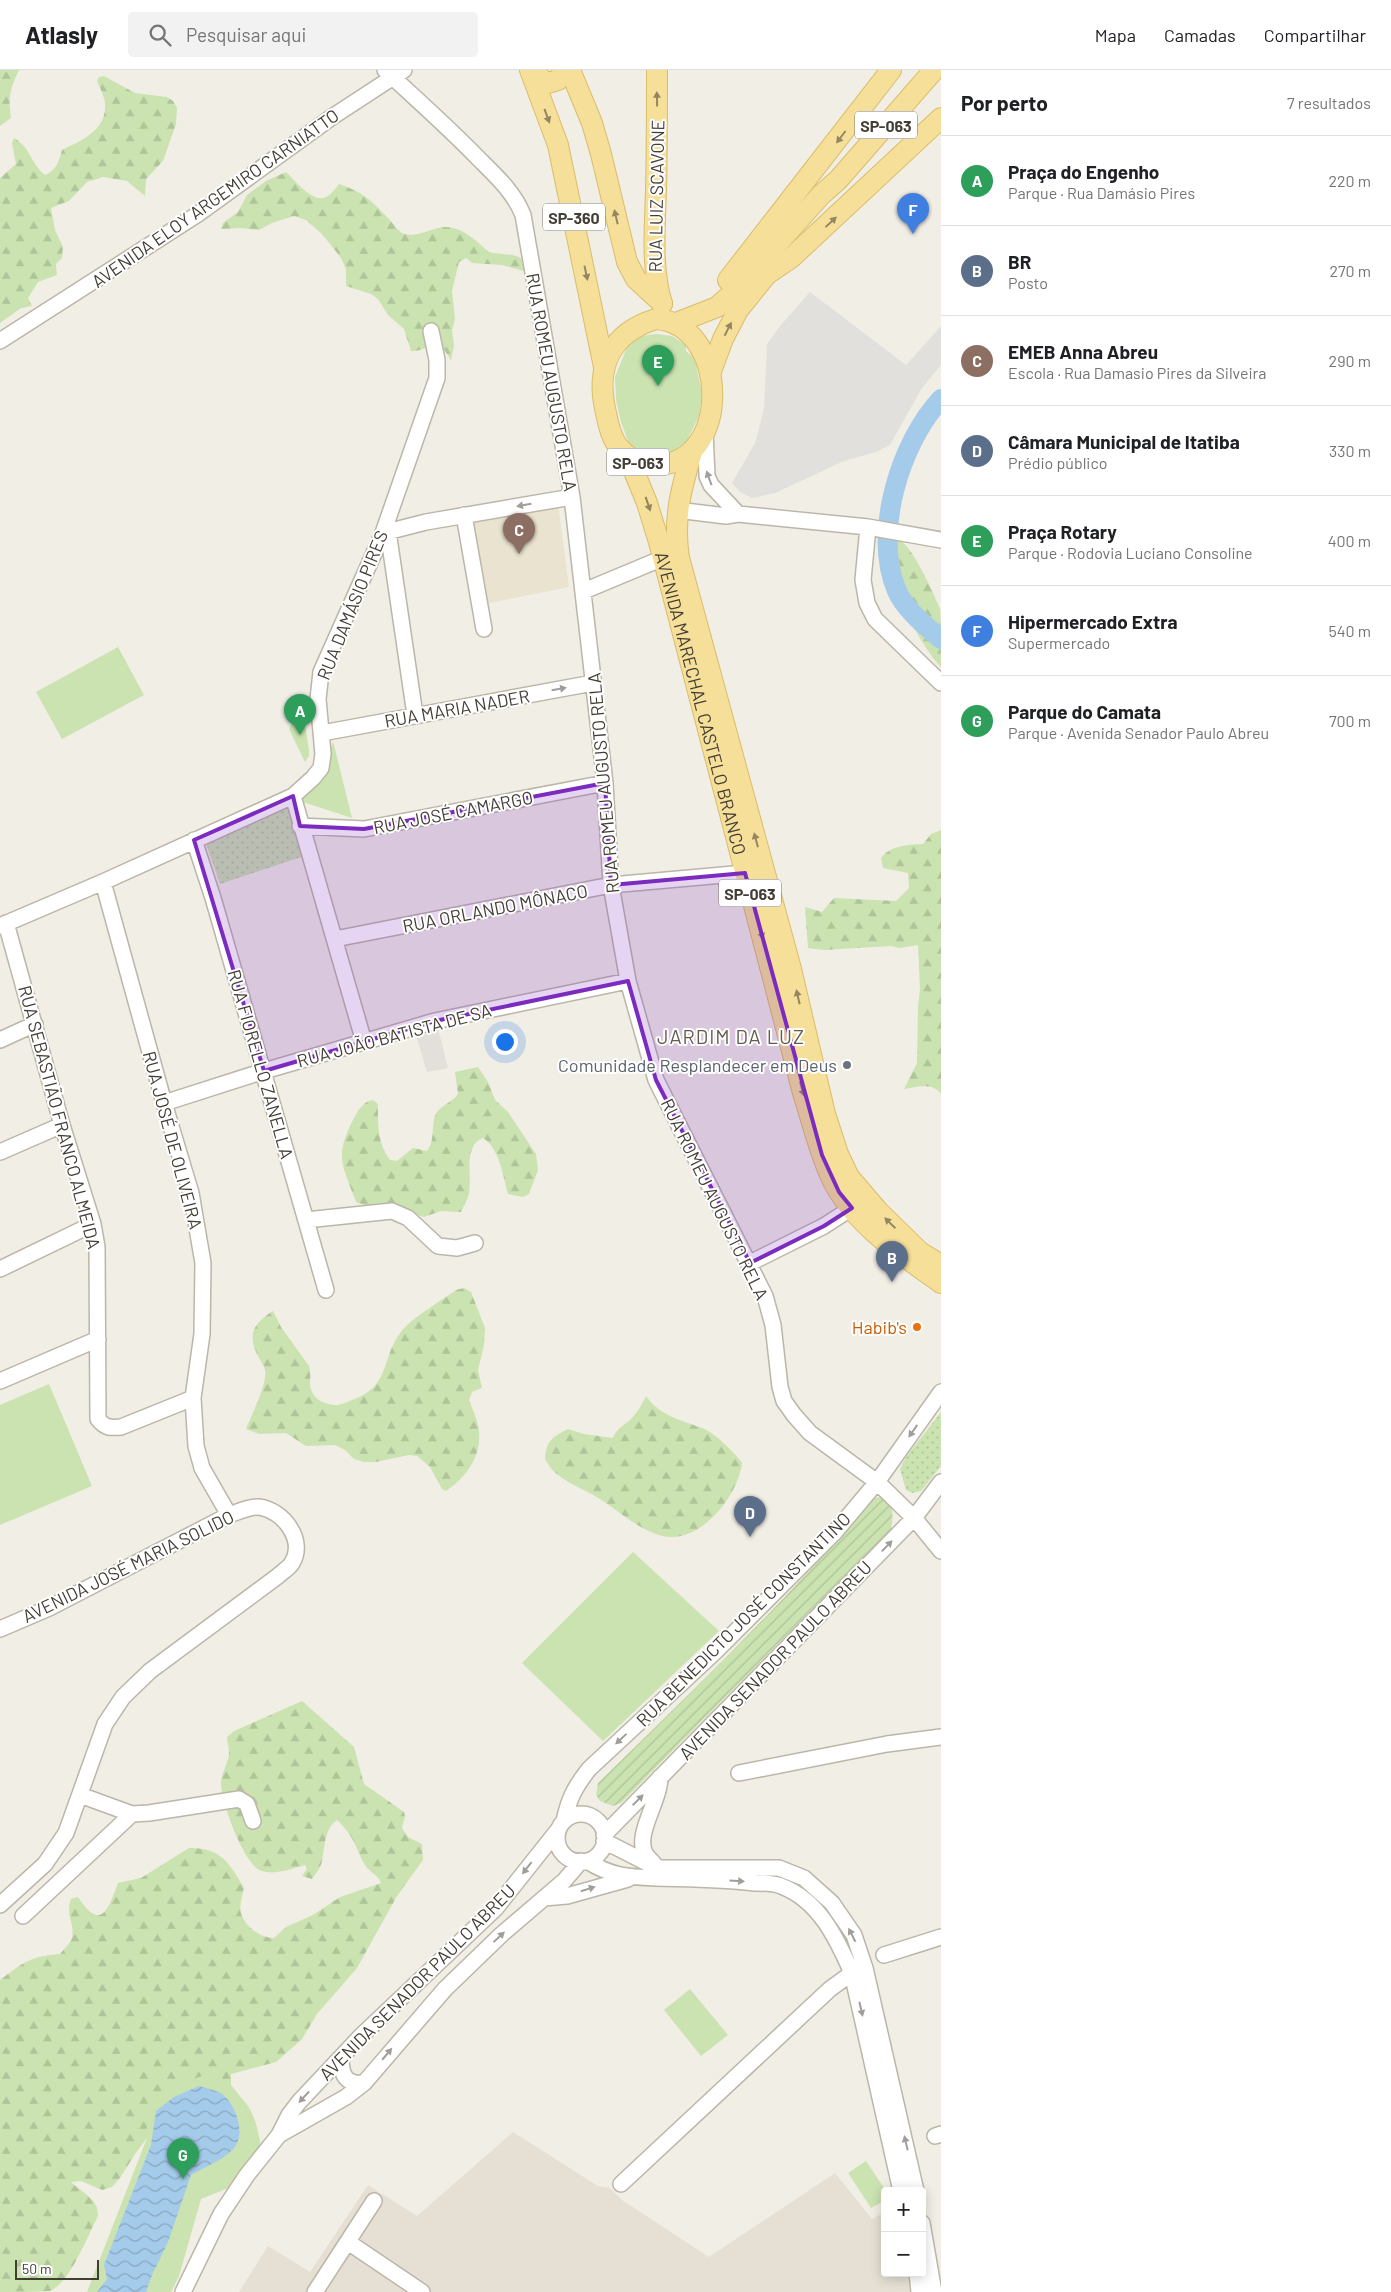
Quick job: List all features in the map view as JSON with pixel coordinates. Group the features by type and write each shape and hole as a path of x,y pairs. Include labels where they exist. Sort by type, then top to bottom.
{"main road":[{"path":"531,72 543,82 552,83 558,80 566,70"},
{"path":"570,70 582,96 599,147 627,262 636,279 669,315"},
{"name":"RUA LUIZ SCAVONE","path":"657,70 654,259 656,282 669,315"},
{"path":"700,315 892,70"},
{"name":"SP-063","path":"669,315 697,344 705,358 710,374 712,406 705,432 692,452 676,461 662,465 648,465 629,459 616,444 603,404 601,379 604,367 610,353 620,339 632,328 656,319 669,315 700,315 717,307 736,290 821,195 838,180 934,70"},
{"name":"SP-360","path":"531,72 558,145 594,309 604,367"},
{"path":"766,275 791,258 941,118"},
{"name":"SP-063","path":"710,374 723,339 738,310 825,201 838,180"},
{"name":"AVENIDA MARECHAL CASTELO BRANCO","path":"692,452 677,510 676,540 679,558 791,969 825,1114 838,1154 849,1177 878,1211 920,1252 941,1265"},
{"name":"AVENIDA MARECHAL CASTELO BRANCO","path":"629,459 647,503 663,558 803,1093 822,1155 839,1192 852,1208 883,1241 941,1283"}],"street":[{"name":"AVENIDA ELOY ARGEMIRO CARNIATTO","path":"0,341 198,214 394,73"},
{"name":"RUA ROMEU AUGUSTO RELA","path":"394,73 504,184 518,202 526,235 572,497 605,784 611,886 628,981 656,1080 765,1296 773,1324 780,1387 784,1401 810,1433 877,1482 914,1518 939,1546"},
{"name":"RUA DAMÁSIO PIRES","path":"3,925 104,882 293,796 321,768 323,754 318,699 321,672 386,532 437,378 437,360 431,331"},
{"path":"705,432 707,476 714,490 738,514"},
{"path":"415,715 386,532 464,515 572,497"},
{"path":"677,510 726,516 738,514 881,529 941,540"},
{"path":"464,515 484,629"},
{"path":"881,529 863,580 867,603 875,619 941,683"},
{"path":"584,591 663,558"},
{"name":"RUA MARIA NADER","path":"322,733 593,683"},
{"name":"RUA JOSÉ CAMARGO","path":"300,826 364,829 605,784"},
{"path":"293,796 300,826 364,1042"},
{"name":"RUA FIORELLO ZANELLA","path":"194,840 264,1070 326,1290"},
{"name":"RUA ORLANDO MÔNACO","path":"335,939 611,886 745,873"},
{"name":"RUA JOSÉ DE OLIVEIRA","path":"104,882 164,1103 191,1193 203,1263 202,1334 193,1398 196,1446 202,1468 229,1515"},
{"name":"RUA SEBASTIÃO FRANCO ALMEIDA","path":"3,925 36,1024 62,1125 93,1224 99,1269 98,1419 103,1425 111,1428 121,1427 193,1398"},
{"name":"RUA JOÃO BATISTA DE SA","path":"164,1103 264,1070 435,1021 628,981"},
{"path":"0,1040 36,1024"},
{"path":"0,1152 62,1125"},
{"path":"750,1263 824,1226 852,1208"},
{"path":"306,1220 392,1210 408,1218 438,1246 457,1248 475,1243"},
{"path":"0,1269 93,1224"},
{"path":"0,1381 98,1338"},
{"name":"RUA BENEDICTO JOSÉ CONSTANTINO","path":"561,1825 568,1800 589,1769 716,1651 835,1532 877,1482 941,1392"},
{"name":"AVENIDA SENADOR PAULO ABREU","path":"604,1838 660,1777 914,1518 941,1482"},
{"name":"AVENIDA JOSÉ MARIA SOLIDO","path":"0,1629 48,1608 229,1515 257,1507 270,1510 285,1521 295,1535 296,1549 292,1562 278,1576 150,1670 123,1697 105,1724 66,1833 44,1864 0,1905"},
{"path":"739,1773 888,1744 941,1737"},
{"path":"657,1868 644,1852 642,1840 644,1828 660,1789 660,1777"},
{"path":"80,1795 132,1814 149,1814 239,1799 247,1804 254,1821"},
{"path":"23,1916 132,1814"},
{"path":"584,1861 596,1856 604,1838 601,1825 591,1816 579,1814 561,1825 558,1842 560,1849 567,1857 584,1861 603,1871 631,1878 712,1880 779,1885 809,1904 827,1923 859,1970"},
{"name":"AVENIDA SENADOR PAULO ABREU","path":"182,2292 221,2214 247,2175 279,2135 289,2115 341,2058 496,1908 561,1825"},
{"path":"604,1838 657,1868 779,1868 804,1878 832,1903 854,1935 859,1970 904,2166 914,2187"},
{"name":"AVENIDA SENADOR PAULO ABREU","path":"279,2135 346,2097 364,2083 445,1989 502,1934 584,1861"},
{"path":"544,1898 567,1896 631,1878"},
{"path":"884,1955 941,1937"},
{"path":"621,2184 830,1989 859,1970"},
{"path":"341,2058 343,2075 348,2081 354,2084 364,2083"},
{"path":"901,2187 904,2166"},
{"path":"315,2292 374,2201"},
{"path":"924,2232 934,2292"},
{"path":"348,2242 422,2292"},
{"path":"917,2277 919,2292"}],"highlighted area":[{"path":"605,783 611,885 745,873 822,1155 839,1192 852,1208 824,1226 750,1263 656,1080 628,981 435,1021 264,1071 194,840 293,796 300,826 364,829"}],"shaded area":[{"path":"810,292 906,365 941,326 941,365 922,388 890,445 876,452 844,461 775,493 752,498 740,492 732,483 755,443 764,409 767,344"},
{"path":"558,504 569,587 484,604 467,522"},
{"path":"437,1025 448,1068 427,1072 415,1032"},
{"path":"513,2132 598,2186 610,2188 622,2200 709,2257 835,2173 872,2219 881,2214 881,2277 908,2277 910,2292 239,2292 268,2246 310,2272 368,2185 417,2216"}],"green space":[{"path":"0,70 19,70 10,93 11,118 0,126"},
{"path":"104,76 135,93 167,97 173,101 177,108 176,124 163,161 146,179 145,196 127,181 103,177 87,182 69,201 51,208 55,230 63,247 62,258 56,264 57,275 38,282 28,298 32,306 21,308 0,323 0,178 16,164 12,143 14,138 28,151 36,166 45,175 52,171 60,158 62,150 77,143 91,133 102,121 105,113 105,101 97,81 99,77"},
{"path":"286,172 305,191 317,198 328,196 339,184 355,190 372,202 398,230 407,235 444,227 460,230 489,251 513,255 522,259 524,271 502,265 472,263 466,258 459,262 452,291 455,319 452,330 454,346 451,360 440,344 411,351 404,329 388,315 378,299 371,294 346,286 346,269 341,258 323,235 306,220 294,216 272,223 259,230 221,229 223,223 238,212 247,195 266,181"},
{"path":"657,334 672,336 686,345 686,351 695,359 702,395 699,416 687,441 674,451 647,454 637,450 628,441 616,400 615,377 628,345 641,336"},
{"path":"897,538 916,559 940,609 941,667 935,661 915,629 894,587 891,562 892,549"},
{"path":"118,647 144,695 62,739 36,692"},
{"path":"302,707 309,750 309,756 305,762 289,729"},
{"path":"333,741 352,818 303,802 300,793 329,757"},
{"path":"277,803 290,808 304,856 220,884 204,838"},
{"path":"941,830 941,1094 938,1090 929,1087 904,1089 917,1063 920,989 918,945 900,948 891,946 824,950 808,948 805,907 822,912 834,898 896,901 909,888 908,873 883,868 881,858 895,848 923,844 931,834"},
{"path":"478,1067 488,1082 495,1100 508,1112 536,1154 538,1170 529,1194 523,1197 508,1194 497,1156 489,1143 483,1138 473,1147 470,1162 469,1193 461,1212 441,1211 424,1217 407,1212 382,1211 356,1202 344,1169 342,1151 348,1131 362,1106 373,1100 378,1104 380,1140 390,1160 397,1161 413,1148 427,1151 430,1147 437,1112 458,1094 455,1072"},
{"path":"464,1288 471,1292 485,1328 484,1345 478,1370 482,1388 472,1392 469,1400 478,1425 479,1445 467,1471 446,1491 442,1489 430,1467 417,1456 409,1455 376,1462 364,1462 354,1459 345,1450 335,1445 306,1446 286,1433 259,1434 246,1429 262,1391 265,1376 264,1368 253,1342 254,1330 261,1320 273,1311 281,1327 309,1366 310,1386 314,1395 325,1403 339,1405 364,1394 373,1387 384,1370 390,1351 406,1327 419,1315 456,1290"},
{"path":"49,1384 92,1486 0,1525 0,1405"},
{"path":"646,1396 664,1413 713,1434 742,1463 733,1490 715,1515 703,1526 690,1533 676,1537 662,1536 639,1526 598,1497 562,1478 553,1471 545,1459 548,1444 551,1440 568,1429 584,1434 613,1438 618,1430 635,1415"},
{"path":"941,1412 941,1466 921,1491 913,1493 906,1490 900,1469 906,1457"},
{"path":"883,1497 890,1504 893,1515 891,1529 621,1803 613,1806 600,1801 596,1795 598,1783 774,1608 874,1498"},
{"path":"633,1552 719,1631 603,1741 522,1663"},
{"path":"302,1701 354,1747 364,1784 404,1812 402,1828 408,1837 422,1844 423,1860 397,1896 357,1968 317,2014 302,2039 276,2062 231,2074 231,2085 246,2104 158,2123 112,2187 102,2190 81,2181 71,2182 93,2201 98,2210 98,2216 84,2246 65,2279 50,2291 0,2292 0,1980 27,1961 60,1954 71,1940 73,1933 69,1914 71,1899 78,1897 86,1908 98,1915 107,1909 118,1883 141,1878 189,1848 200,1848 217,1854 234,1871 244,1888 240,1910 244,1920 259,1934 274,1938 286,1927 313,1915 340,1897 381,1883 365,1865 351,1836 337,1820 327,1833 321,1864 312,1879 302,1876 307,1869 305,1865 276,1872 259,1870 246,1855 240,1843 228,1815 222,1791 221,1782 229,1756 227,1737 234,1731"},
{"path":"690,1989 728,2035 701,2056 664,2010"},
{"path":"202,2076 228,2088 245,2102 251,2110 255,2121 261,2148 231,2187 201,2199 179,2276 171,2292 87,2292 147,2138 147,2115 152,2097 175,2085"},
{"path":"866,2161 883,2187 881,2187 881,2202 871,2208 848,2173"}],"water":[{"path":"199,2086 221,2093 231,2103 239,2125 239,2139 228,2154 191,2175 168,2242 146,2292 97,2292 107,2279 104,2265 151,2145 156,2111 174,2097"}],"waterway":[{"path":"941,399 926,418 902,464 894,490 889,517 888,543 890,568 900,597 916,617 941,639"}],"place":[{"name":"Hipermercado Extra","path":"913,234"},
{"name":"Praça Rotary","path":"658,386"},
{"name":"EMEB Anna Abreu","path":"519,554"},
{"name":"Praça do Engenho","path":"300,735"},
{"name":"Comunidade Resplandecer em Deus","path":"847,1065"},
{"name":"BR","path":"892,1282"},
{"name":"Habib's","path":"917,1327"},
{"name":"Câmara Municipal de Itatiba","path":"750,1537"},
{"name":"Parque do Camata","path":"183,2179"}],"district":[{"name":"JARDIM DA LUZ","path":"731,1036"}]}
